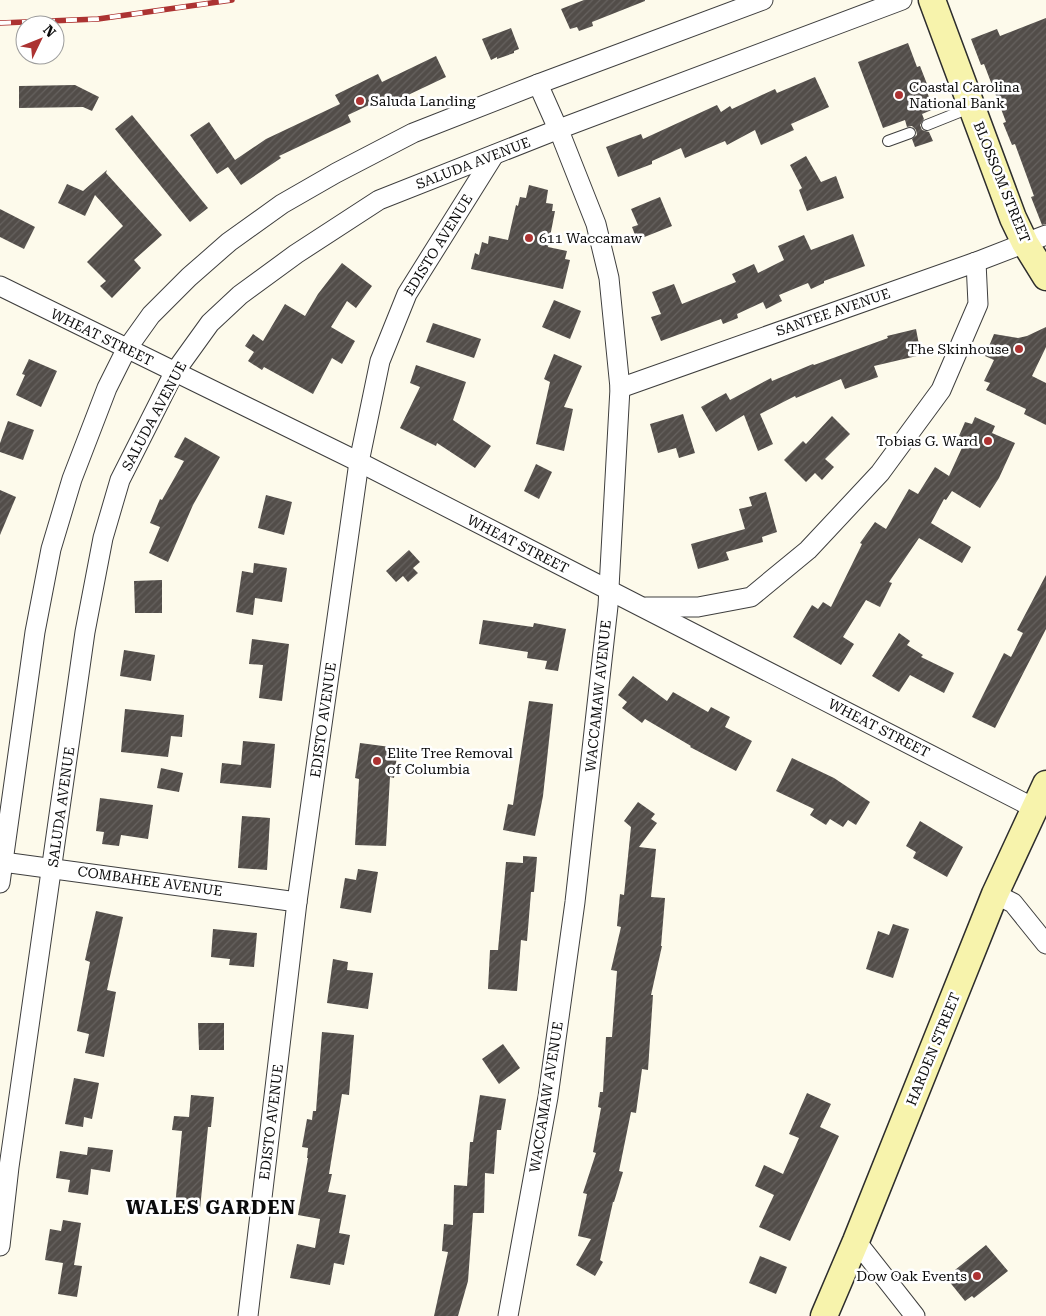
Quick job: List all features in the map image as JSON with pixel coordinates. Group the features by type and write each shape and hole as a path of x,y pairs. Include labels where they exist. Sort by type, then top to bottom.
{"main road":[{"name":"BLOSSOM STREET","path":"932,0 1014,218 1035,239 1046,277"},
{"name":"HARDEN STREET","path":"824,1316 856,1242 995,894 1046,784"}],"street":[{"path":"0,883 35,632 51,549 72,479 107,388 126,350 151,315 189,277 229,242 282,204 336,173 413,133 763,0"},
{"name":"SALUDA AVENUE","path":"0,1246 4,1165 53,868 85,632 103,538 120,480 174,373 210,323 240,295 296,254 379,200 559,129 902,0"},
{"name":"WACCAMAW AVENUE","path":"508,1316 548,1097 575,902 608,606 620,388 609,278 598,233 559,129 538,84"},
{"name":"EDISTO AVENUE","path":"248,1316 297,902 359,462 380,361 407,294 494,155"},
{"name":"SANTEE AVENUE","path":"620,388 976,262 1035,239"},
{"path":"644,607 698,606 751,597 808,550 880,473 941,390 978,304 976,262"},
{"name":"WHEAT STREET","path":"0,286 126,350 359,462 1034,808"},
{"name":"COMBAHEE AVENUE","path":"3,862 297,902"},
{"path":"995,894 1013,903 1046,944"},
{"path":"856,1242 915,1316"}],"lane":[{"path":"926,126 972,107"},
{"path":"888,141 910,133"}],"building":[{"path":"584,0 645,1 592,22 593,26 579,31 577,27 570,29 561,9"},
{"path":"1046,18 1046,224 1042,225 1031,197 1034,196 1015,144 1012,145 1003,123 1006,122 984,64 981,65 971,39 997,29 1000,36"},
{"path":"511,28 519,49 514,51 514,53 491,60 482,39"},
{"name":"Coastal Carolina National Bank","path":"908,43 917,67 920,66 927,84 924,85 934,109 922,114 924,119 920,125 922,130 929,132 933,141 915,147 912,139 917,135 916,130 912,126 907,127 905,120 883,128 858,62"},
{"path":"436,56 446,77 389,104 386,97 348,115 351,122 279,156 281,158 241,185 228,167 217,174 190,135 209,122 235,160 266,139 340,104 335,95 378,74 382,82"},
{"path":"815,77 829,107 791,124 794,130 761,145 755,130 727,145 725,141 685,158 681,148 652,161 652,164 618,177 606,147 641,134 643,139 717,105 721,112 730,106 732,109 775,89 777,93"},
{"path":"75,85 99,97 92,111 83,107 19,108 19,86"},
{"path":"132,115 208,208 190,222 115,129"},
{"path":"806,156 821,182 836,176 844,198 807,211 799,190 802,188 790,165"},
{"path":"107,170 106,173 162,235 134,260 141,268 112,298 100,286 106,281 87,262 123,226 95,195 85,216 58,203 67,184 83,191"},
{"name":"611 Waccamaw","path":"529,185 548,190 546,203 553,204 552,211 555,211 548,247 567,251 565,259 570,260 563,289 471,269 475,253 479,255 482,242 488,244 489,236 508,240 516,205 518,206 520,197 526,198"},
{"path":"660,197 672,226 637,240 632,227 638,225 631,209"},
{"path":"0,209 35,227 24,249 0,237"},
{"path":"853,234 865,266 824,281 824,283 811,289 808,283 779,295 782,301 766,309 763,302 737,314 738,318 723,324 721,319 661,341 651,317 661,314 652,292 674,284 682,304 736,282 732,274 754,264 758,273 784,260 778,246 804,235 811,250"},
{"path":"342,263 372,286 356,308 347,301 331,327 355,341 342,364 332,358 313,394 264,367 262,370 248,361 254,352 245,346 253,334 263,341 285,304 305,316 318,294"},
{"path":"554,300 581,311 570,339 542,327"},
{"path":"433,323 481,339 474,358 426,342"},
{"path":"1046,327 1046,347 1032,376 1046,383 1046,425 1024,414 1026,409 986,390 990,383 984,381 994,360 985,356 994,334 1018,338"},
{"path":"916,329 921,355 874,366 878,377 845,389 841,379 796,398 795,396 760,414 773,444 758,451 744,415 716,432 701,407 726,393 730,400 771,378 772,381 813,364 888,338 887,336"},
{"path":"554,354 582,366 564,407 573,409 564,451 536,444 550,382 544,379"},
{"path":"29,359 57,371 41,407 16,395 25,375 22,374"},
{"path":"416,365 466,382 453,420 491,446 475,468 437,443 436,446 400,428 420,387 410,383"},
{"path":"683,414 695,453 679,458 676,448 658,453 650,424"},
{"path":"832,416 850,434 825,459 834,467 822,480 815,473 806,482 784,460 803,441 806,444"},
{"path":"975,417 995,426 992,433 1015,443 999,478 980,508 952,491 946,500 944,499 931,523 971,547 962,563 919,538 889,582 892,583 880,607 866,600 843,637 854,644 841,665 793,637 812,605 818,609 823,602 831,607 862,544 860,543 875,522 886,529 909,489 918,494 935,467 949,476 966,439 959,436 965,422 972,424"},
{"path":"8,421 34,430 23,460 0,452 0,443"},
{"path":"185,437 220,457 193,505 168,562 149,553 160,527 150,523 160,499 162,500 184,461 174,457"},
{"path":"536,464 552,472 539,499 524,491"},
{"path":"0,490 16,497 0,535"},
{"path":"766,492 777,532 762,537 763,542 726,552 729,560 698,569 691,544 745,529 739,509 752,506 749,497"},
{"path":"266,495 292,502 284,535 258,528"},
{"path":"409,550 420,562 413,568 418,573 408,582 403,576 396,582 386,571"},
{"path":"254,563 287,568 282,602 255,598 253,615 236,612 242,571 253,573"},
{"path":"1046,575 1046,629 995,728 972,717 1004,653 1011,657 1023,633 1017,630"},
{"path":"162,580 162,613 135,613 134,581"},
{"path":"483,620 533,627 534,623 566,629 558,671 545,669 547,661 527,658 528,652 479,644"},
{"path":"899,633 910,641 907,645 923,655 921,657 954,673 944,693 910,675 899,692 872,676"},
{"path":"252,639 289,644 282,701 259,698 263,665 249,664"},
{"path":"124,650 155,655 151,681 120,676"},
{"path":"633,676 667,701 673,692 708,712 711,707 730,717 725,727 752,741 736,771 690,747 645,719 642,723 622,708 627,702 618,695"},
{"path":"529,701 553,704 543,796 535,836 503,830 508,804 513,805"},
{"path":"125,709 184,715 182,737 171,736 168,757 121,752"},
{"path":"243,741 275,744 271,788 220,783 222,763 241,765"},
{"path":"360,743 398,748 394,778 390,777 386,846 355,845 359,779 355,778"},
{"path":"792,758 834,778 870,802 856,825 848,820 843,827 830,819 826,825 810,815 814,809 776,791"},
{"path":"161,768 183,773 179,792 157,788"},
{"path":"100,798 153,805 148,839 121,835 119,846 102,844 104,832 96,831"},
{"path":"638,802 655,814 651,819 657,823 639,847 656,849 651,897 665,898 662,946 651,995 653,995 648,1070 642,1069 636,1113 631,1112 619,1171 623,1172 613,1202 600,1260 603,1262 595,1276 576,1265 591,1239 578,1236 587,1194 583,1193 596,1153 593,1152 601,1108 598,1107 600,1092 603,1092 606,1037 612,1037 617,971 611,970 621,927 617,926 620,894 624,895 631,827 624,821"},
{"path":"242,816 270,818 267,870 238,868"},
{"path":"920,821 963,847 947,877 913,858 916,852 906,846"},
{"path":"523,856 537,857 534,892 531,892 527,941 521,940 517,991 488,989 490,950 498,950 506,862 523,863"},
{"path":"358,869 378,872 371,913 340,908 345,878 356,880"},
{"path":"96,911 123,917 107,990 116,992 104,1057 85,1053 89,1034 77,1031 90,962 85,960"},
{"path":"893,924 909,929 893,978 866,969 878,931 889,935"},
{"path":"213,929 257,933 254,967 229,965 230,959 211,957"},
{"path":"333,959 348,962 347,970 373,973 368,1009 327,1003"},
{"path":"198,1023 224,1023 224,1050 199,1050"},
{"path":"322,1032 354,1035 349,1095 342,1094 329,1174 332,1174 328,1192 346,1195 339,1233 350,1235 344,1265 334,1263 330,1285 290,1278 297,1244 315,1248 320,1219 298,1215 308,1158 308,1148 302,1147 307,1119 312,1120 313,1111 316,1111"},
{"path":"503,1044 520,1068 499,1084 482,1059"},
{"path":"74,1078 99,1083 92,1119 84,1117 83,1127 65,1124"},
{"path":"807,1093 831,1104 820,1127 839,1136 790,1241 759,1227 774,1195 755,1186 764,1165 783,1174 799,1138 789,1134"},
{"path":"191,1095 214,1097 211,1127 208,1127 200,1209 175,1207 182,1131 172,1130 174,1116 189,1117"},
{"path":"480,1095 506,1099 501,1130 497,1130 494,1174 485,1173 484,1213 473,1213 468,1281 458,1316 434,1316 448,1252 442,1251 444,1224 453,1225 454,1185 467,1186 470,1142 473,1142"},
{"path":"88,1147 113,1150 110,1172 91,1169 88,1195 68,1192 70,1180 56,1178 60,1151 87,1155"},
{"path":"63,1220 81,1223 74,1265 82,1266 77,1297 58,1294 63,1263 45,1260 50,1229 61,1231"},
{"name":"Dow Oak Events","path":"986,1245 1008,1271 974,1298 972,1296 965,1301 948,1280 957,1273 955,1270"},
{"path":"760,1256 787,1267 776,1294 749,1283"}],"railway":[{"path":"0,23 98,19 232,0"}],"place":[{"name":"Coastal Carolina National Bank","path":"899,95"},
{"name":"Saluda Landing","path":"360,101"},
{"name":"611 Waccamaw","path":"529,238"},
{"name":"The Skinhouse","path":"1019,349"},
{"name":"Tobias G. Ward","path":"988,441"},
{"name":"Elite Tree Removal of Columbia","path":"377,761"},
{"name":"Dow Oak Events","path":"977,1276"}],"district":[{"name":"WALES GARDEN","path":"211,1207"}]}
